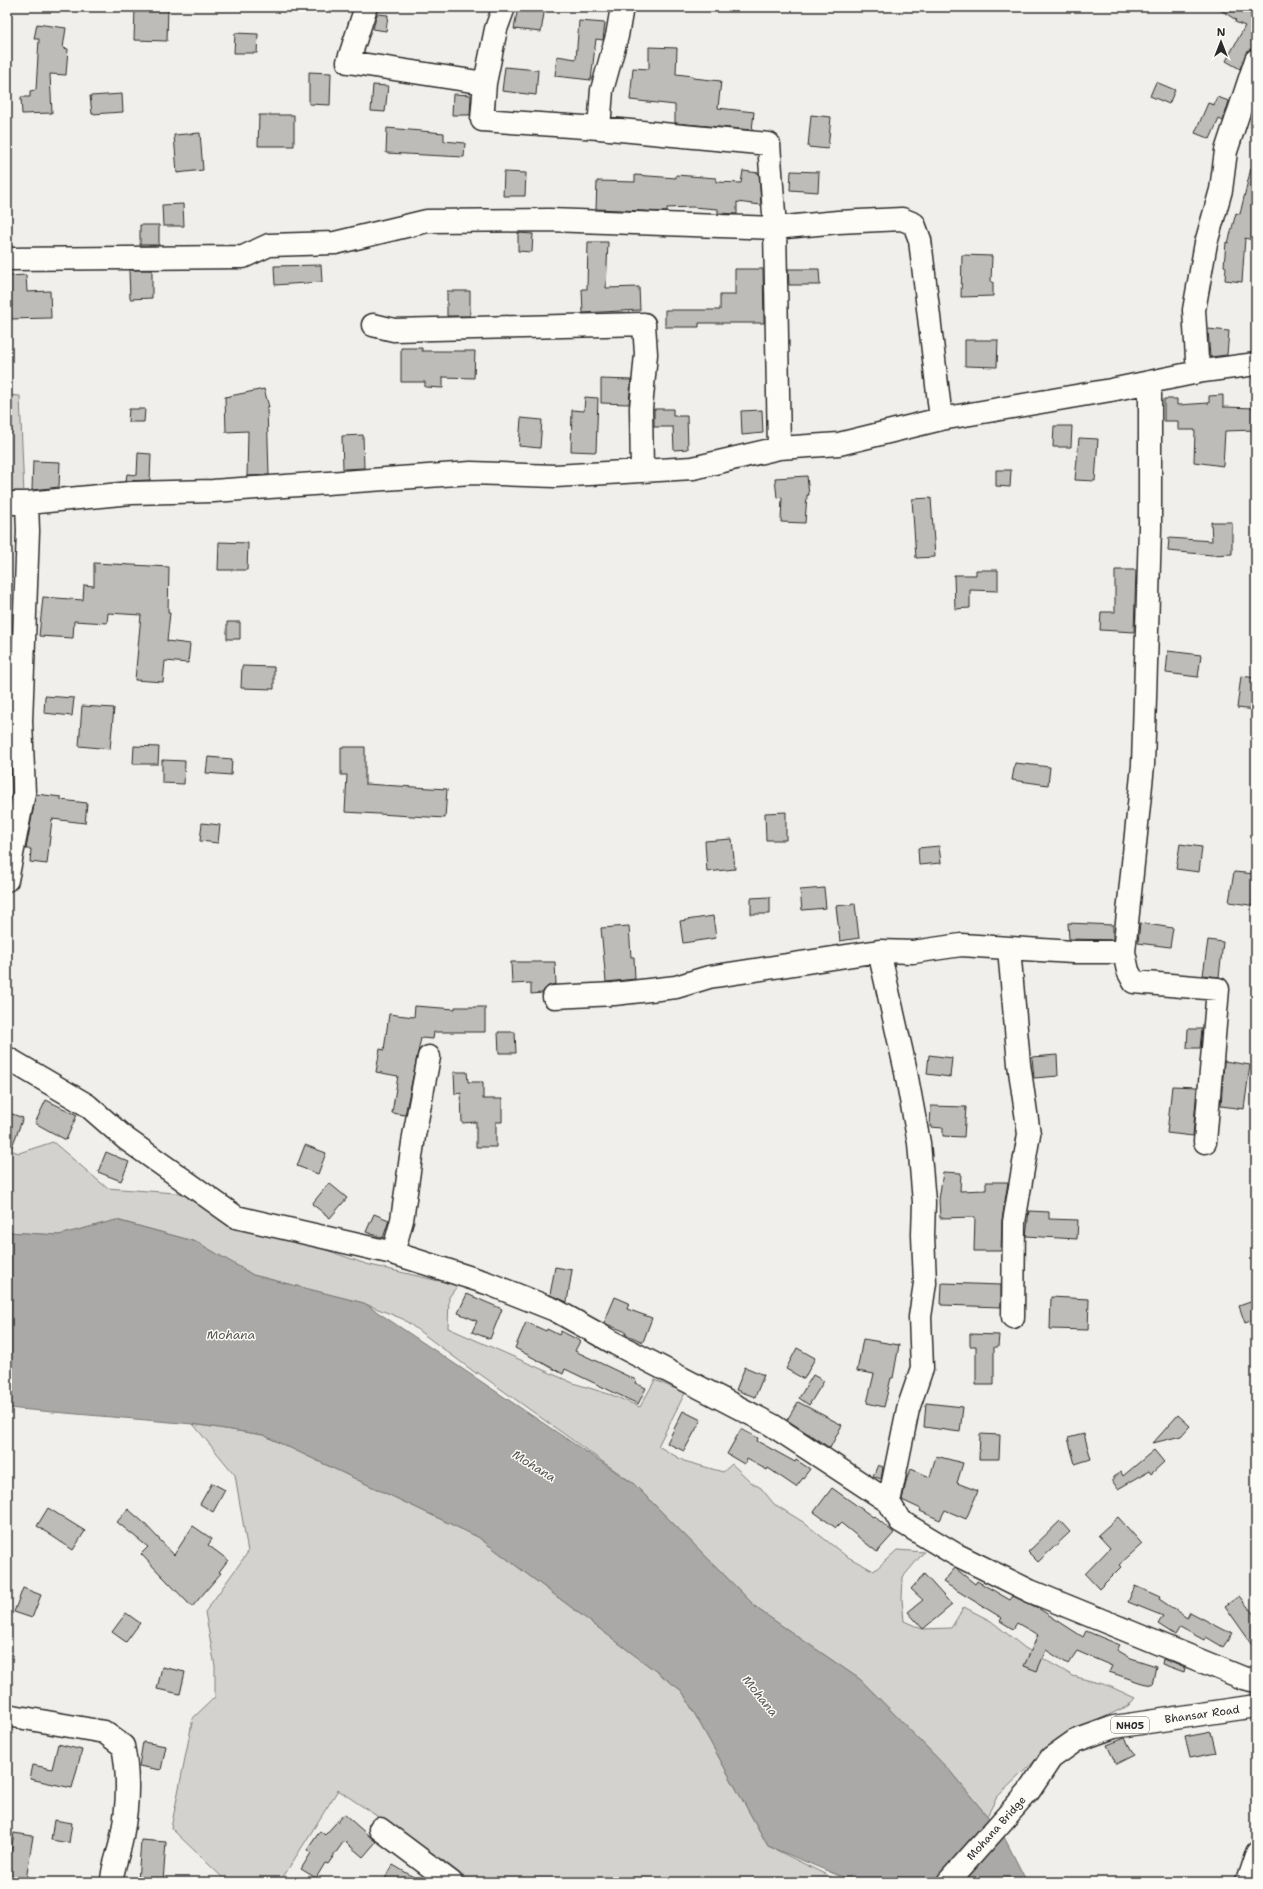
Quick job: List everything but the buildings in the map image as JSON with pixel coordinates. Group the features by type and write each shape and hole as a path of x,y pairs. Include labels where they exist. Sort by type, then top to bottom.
{"street":[{"path":"366,7 348,62 485,83"},
{"path":"504,7 496,28 485,83 482,120 599,128 769,144 775,228 779,448"},
{"path":"599,128 602,90 617,36 622,7"},
{"path":"1203,371 1197,359 1194,310 1206,243 1221,190 1226,151 1256,60"},
{"path":"7,259 243,257 269,245 335,243 427,222 549,220 775,228 838,222 902,219 914,224 920,240 941,419"},
{"path":"373,325 394,330 644,324 646,354 641,408 642,470"},
{"path":"7,880 24,793 21,721 28,531 17,503 131,493 213,491 471,473 555,476 693,468 779,448 839,444 941,419 1150,382 1203,371 1256,364"},
{"path":"1150,382 1150,528 1143,765 1124,952 1128,971 1134,982 1218,989 1205,1142"},
{"path":"554,997 614,994 676,987 709,977 878,951 913,952 961,945 1124,952"},
{"path":"1009,948 1019,1064 1029,1134 1014,1222 1013,1317"},
{"path":"878,951 919,1143 924,1202 924,1282 920,1317 922,1368 908,1410 889,1502"},
{"path":"393,1253 402,1220 414,1136 429,1057"},
{"path":"7,1058 87,1105 126,1139 236,1216 393,1253 487,1283 555,1310 616,1344 772,1425 889,1502 900,1521 967,1560 1038,1594 1243,1678 1256,1681"},
{"name":"Bhansar Road","path":"1029,1791 1051,1758 1075,1741 1114,1727 1256,1706"},
{"path":"7,1715 104,1732 123,1746 128,1769 126,1802 122,1837 112,1875 112,1882"},
{"name":"Mohana Bridge","path":"948,1882 1029,1791"},
{"path":"380,1829 451,1882"},
{"path":"1246,1882 1256,1852"}],"shaded area":[{"path":"7,395 20,396 24,495 7,495"},
{"path":"53,1142 107,1188 189,1194 301,1241 366,1264 439,1281 441,1278 459,1284 449,1297 448,1328 573,1383 612,1395 640,1407 655,1380 685,1393 658,1446 684,1461 723,1472 732,1464 752,1483 761,1488 774,1504 803,1522 846,1556 874,1571 897,1550 924,1552 903,1577 902,1599 904,1621 922,1629 951,1628 964,1607 991,1621 1025,1648 1073,1676 1109,1686 1135,1698 1128,1706 1083,1727 1045,1751 997,1797 987,1816 949,1770 861,1680 759,1610 634,1484 477,1372 477,1374 403,1319 363,1303 253,1275 197,1242 117,1220 59,1235 7,1232 7,1149 19,1153"},
{"path":"193,1424 263,1435 478,1537 682,1691 768,1846 841,1882 471,1882 444,1861 338,1790 280,1882 227,1882 171,1828 193,1718 215,1697 215,1666 205,1612 248,1552 235,1475"}],"water":[{"name":"Mohana","path":"116,1220 197,1242 253,1275 364,1303 634,1484 759,1610 861,1680 949,1770 1003,1835 1027,1882 854,1882 768,1846 682,1691 478,1537 263,1435 193,1424 7,1408 7,1232 59,1235"}]}
